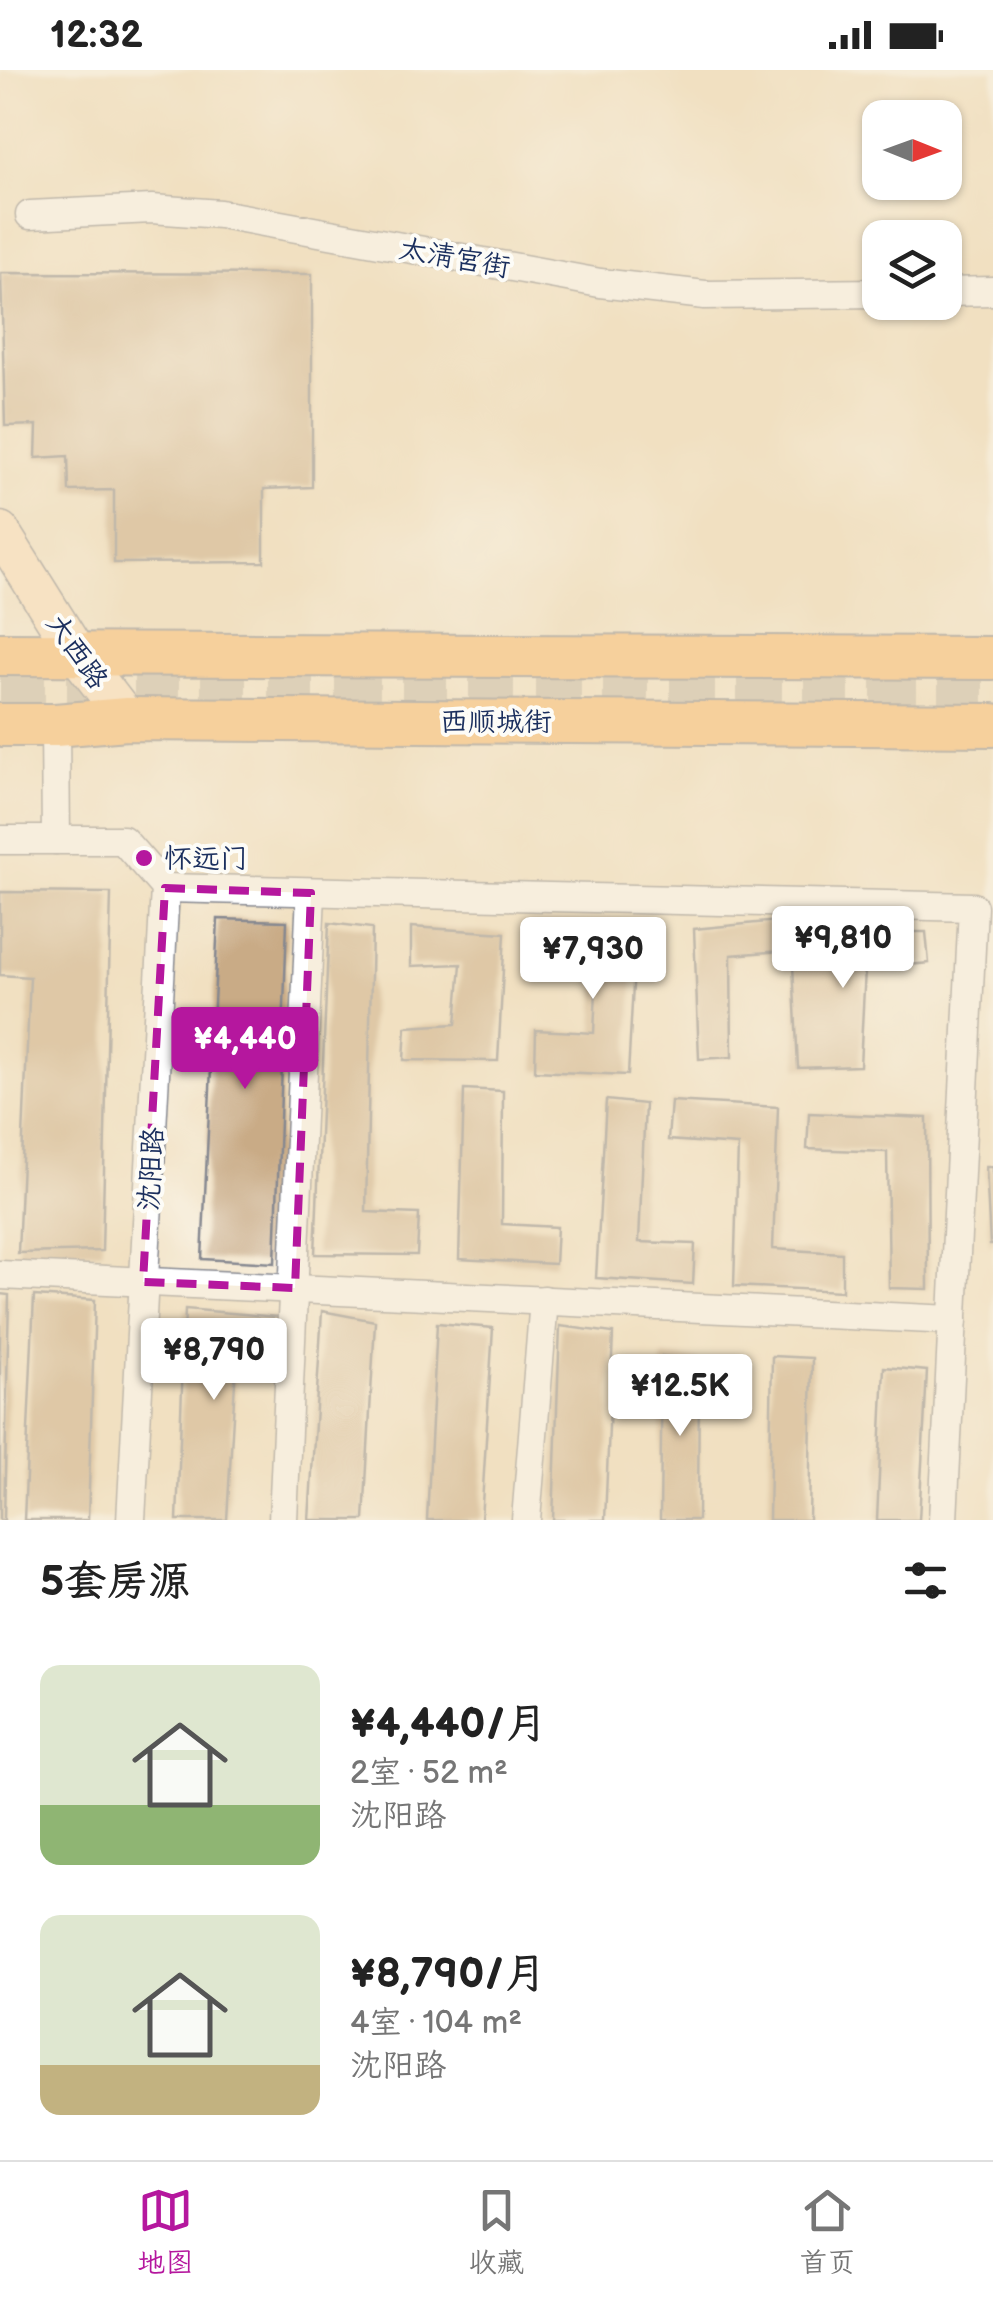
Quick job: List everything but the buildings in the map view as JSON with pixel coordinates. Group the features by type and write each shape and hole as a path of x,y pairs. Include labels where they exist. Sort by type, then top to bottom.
{"main road":[{"name":"大西路","path":"0,531 78,654 127,719"},
{"path":"0,654 993,658"},
{"name":"西顺城街","path":"0,725 127,719 993,725"}],"street":[{"name":"太清宫街","path":"30,216 152,209 220,214 600,283 705,295 862,293"},
{"path":"962,292 993,292"},
{"path":"55,725 56,840"},
{"path":"0,840 123,840 165,888 983,907 952,1320 942,1520"},
{"name":"沈阳路","path":"131,1520 165,888"},
{"path":"282,1520 311,893"},
{"path":"0,1275 952,1320"},
{"path":"526,1520 544,1300"}],"highlighted area":[{"path":"165,888 311,893 295,1288 143,1282"}],"tunnel":[{"path":"0,682 993,685"}],"place":[{"name":"怀远门","path":"144,858"}]}
